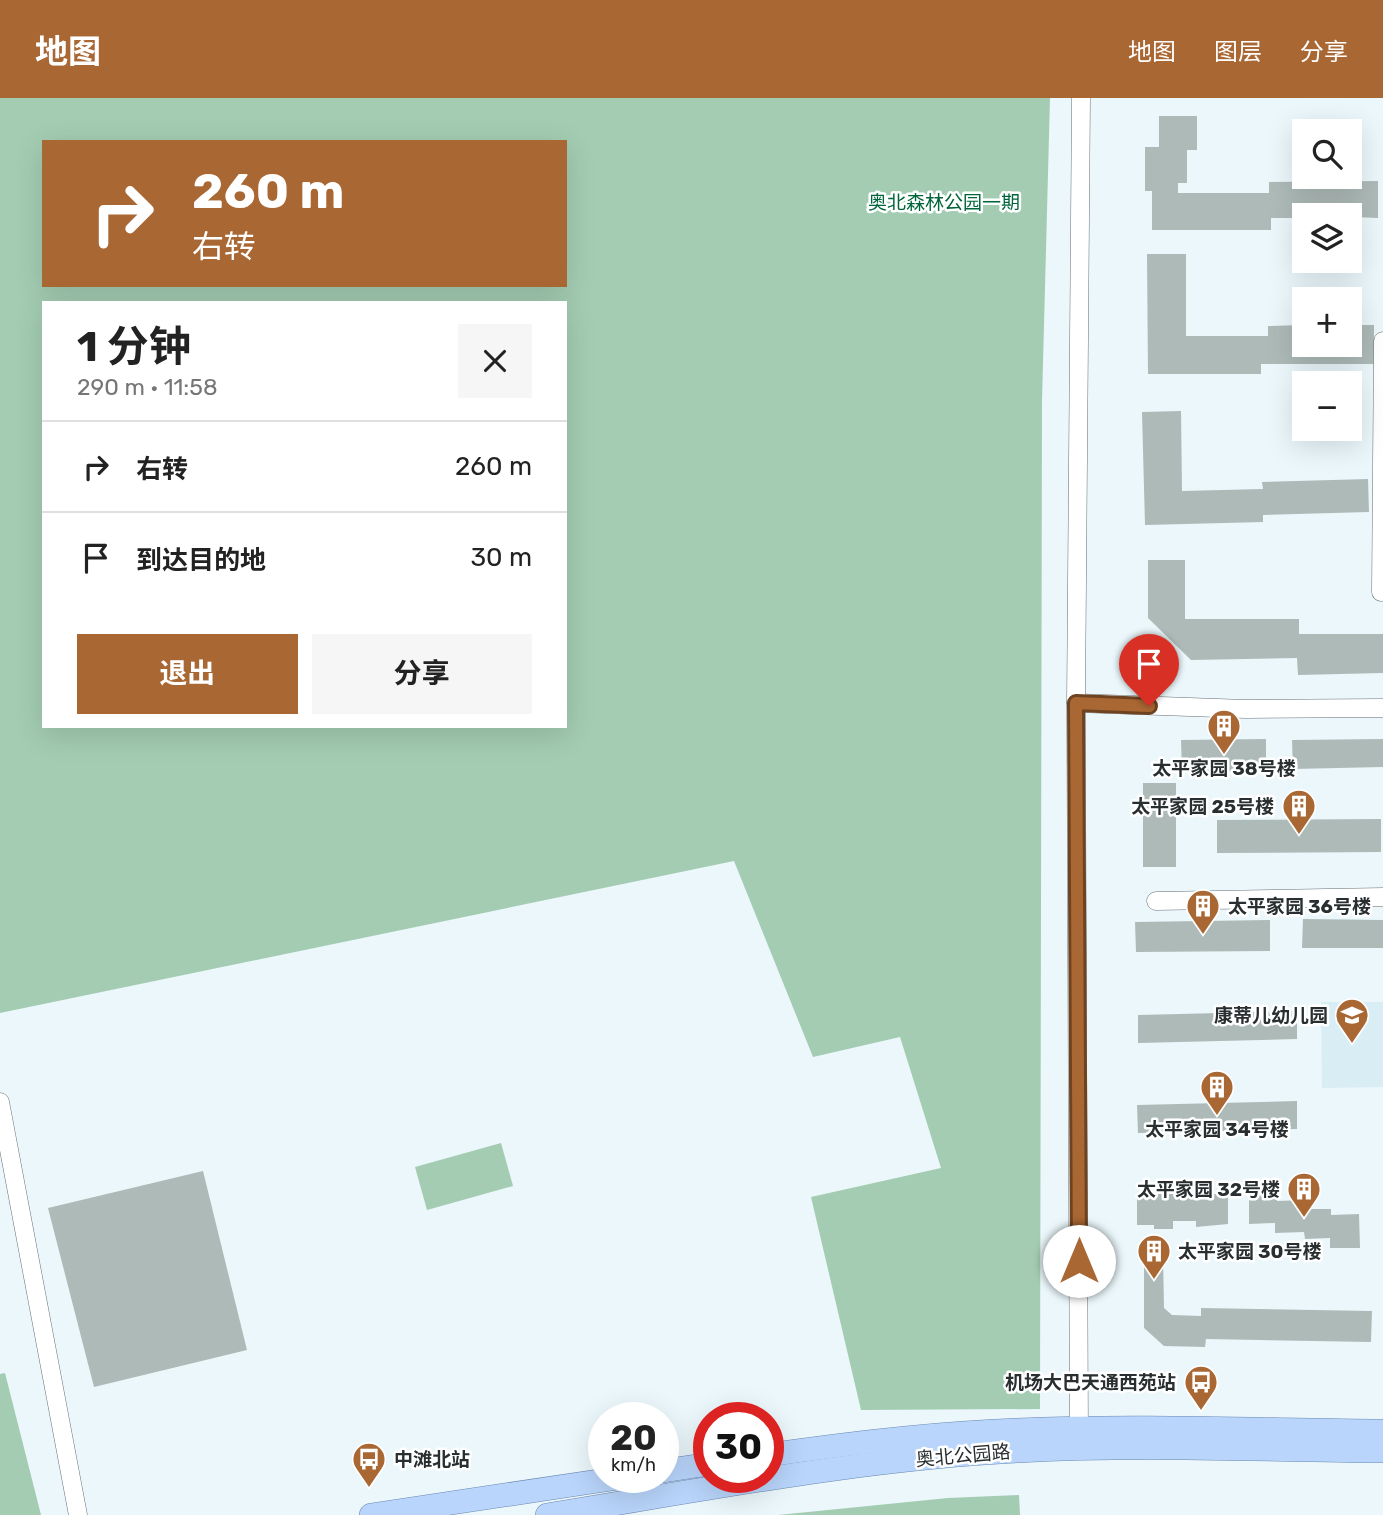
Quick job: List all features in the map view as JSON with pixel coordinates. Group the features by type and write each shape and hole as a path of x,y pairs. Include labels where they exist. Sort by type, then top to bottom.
{"main road":[{"name":"奥北公园路","path":"784,1453 897,1438 1079,1438 1383,1431"},
{"name":"奥北公园路","path":"547,1515 861,1466 1017,1451 1079,1438 1383,1451"},
{"path":"371,1515 588,1483"}],"street":[{"path":"1079,1438 1076,703 1080,98"},
{"path":"1381,592 1383,341"},
{"path":"1076,703 1246,709 1383,708"},
{"path":"1156,901 1383,897"},
{"path":"0,1102 78,1515"}],"shaded area":[{"name":"康蒂儿幼儿园","path":"1321,1002 1383,1002 1383,1087 1322,1088"}],"green space":[{"name":"奥北森林公园一期","path":"0,98 1050,98 1042,401 1040,1409 861,1410 811,1197 941,1168 900,1037 813,1057 734,861 0,1013"},
{"path":"501,1143 513,1186 427,1210 415,1167"},
{"path":"5,1373 41,1515 0,1515 0,1374"},
{"path":"1019,1495 1020,1515 778,1515 948,1498"}],"building":[{"path":"1159,116 1197,116 1197,150 1187,150 1187,183 1178,183 1178,193 1269,193 1269,182 1292,182 1292,189 1362,189 1362,181 1378,181 1378,218 1362,217 1362,203 1292,203 1292,218 1271,218 1271,230 1152,230 1152,191 1145,191 1145,147 1159,147"},
{"path":"1147,254 1186,254 1186,336 1268,336 1268,326 1292,325 1292,357 1362,357 1362,325 1374,325 1374,364 1261,364 1261,374 1148,374"},
{"path":"1181,411 1182,491 1263,489 1262,482 1368,479 1369,512 1263,515 1263,522 1145,525 1142,412"},
{"path":"1148,560 1185,560 1185,619 1299,619 1299,634 1383,634 1383,673 1298,675 1297,658 1191,660 1148,618"},
{"name":"太平家园 38号楼","path":"1266,739 1266,771 1182,772 1181,740"},
{"path":"1383,739 1383,767 1293,769 1292,740"},
{"path":"1143,783 1176,783 1176,867 1143,867"},
{"name":"太平家园 25号楼","path":"1381,819 1381,852 1217,853 1217,820"},
{"path":"1303,919 1383,920 1383,948 1302,948"},
{"name":"太平家园 36号楼","path":"1270,920 1270,951 1136,952 1135,922"},
{"path":"1297,1011 1297,1039 1138,1043 1138,1015"},
{"name":"太平家园 34号楼","path":"1297,1101 1297,1129 1138,1133 1137,1105"},
{"path":"203,1171 247,1350 94,1387 48,1208"},
{"path":"1137,1194 1228,1194 1228,1224 1196,1227 1196,1221 1173,1221 1173,1229 1137,1225"},
{"name":"太平家园 32号楼","path":"1277,1194 1277,1201 1304,1200 1304,1209 1331,1209 1331,1215 1359,1214 1360,1248 1330,1248 1330,1238 1305,1239 1304,1232 1275,1233 1275,1223 1249,1224 1249,1195"},
{"name":"太平家园 30号楼","path":"1144,1254 1163,1254 1164,1308 1172,1315 1201,1316 1201,1308 1372,1311 1371,1342 1206,1339 1205,1347 1164,1346 1144,1328"}],"place":[{"name":"太平家园 38号楼","path":"1224,756"},
{"name":"太平家园 25号楼","path":"1299,836"},
{"name":"太平家园 36号楼","path":"1203,936"},
{"name":"康蒂儿幼儿园","path":"1352,1045"},
{"name":"太平家园 34号楼","path":"1217,1117"},
{"name":"太平家园 32号楼","path":"1304,1219"},
{"name":"太平家园 30号楼","path":"1154,1281"},
{"name":"机场大巴天通西苑站","path":"1201,1412"},
{"name":"中滩北站","path":"369,1489"}],"route":[{"path":"1079,1261 1076,703 1149,706"}]}
